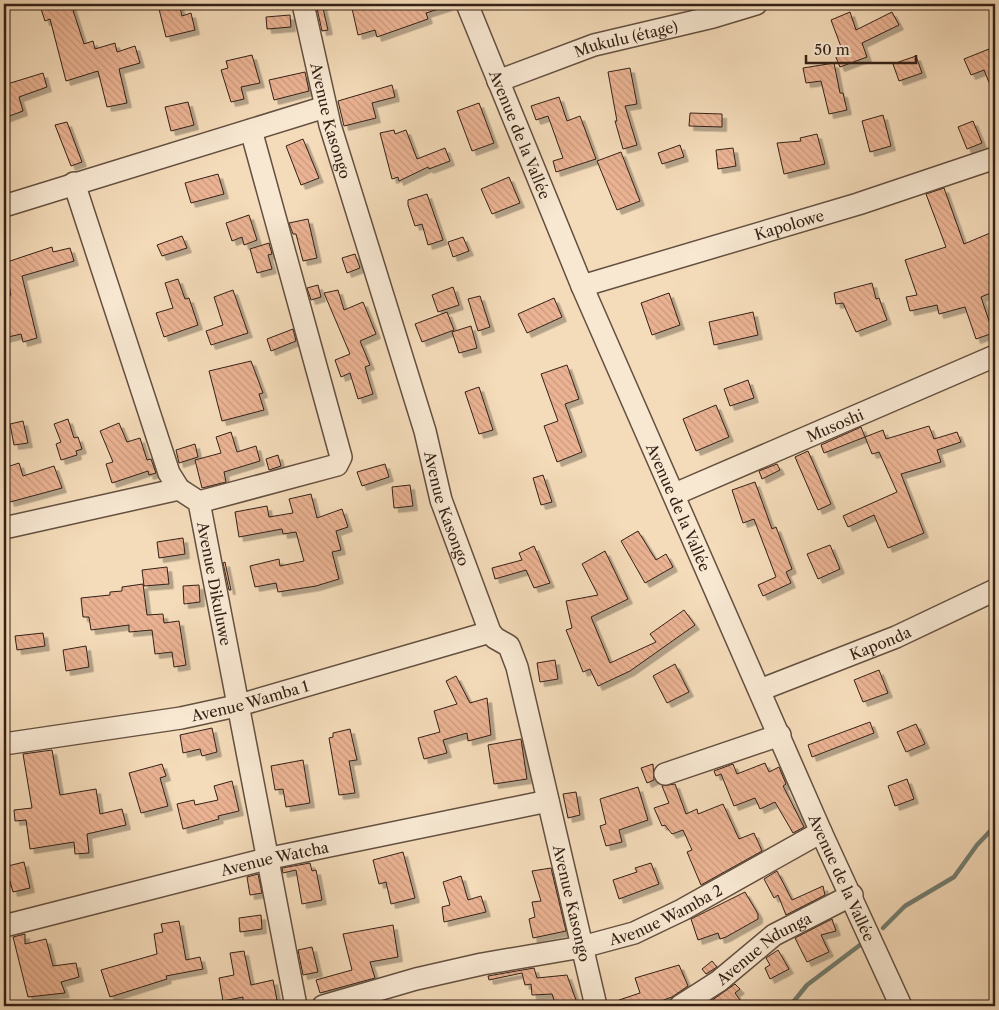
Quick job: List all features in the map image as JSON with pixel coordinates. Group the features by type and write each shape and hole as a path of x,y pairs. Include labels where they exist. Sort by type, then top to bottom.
{"street":[{"name":"Avenue Kasongo","path":"303,4 325,106 425,431 441,500 490,632 495,638 509,646 517,666 596,1006"},
{"name":"Avenue de la Vallée","path":"467,4 582,286 675,494 821,832 852,895 901,1006"},
{"name":"Mukulu (étage)","path":"498,81 594,45 713,17 756,4"},
{"path":"4,206 325,106"},
{"path":"199,502 337,465 341,458 250,130"},
{"name":"Kapolowe","path":"582,286 858,204 995,158"},
{"path":"4,528 178,489 166,464 74,183"},
{"name":"Musoshi","path":"675,494 995,356"},
{"name":"Avenue Dikuluwe","path":"178,489 199,502 236,706 296,1006"},
{"name":"Kaponda","path":"760,690 896,637 995,590"},
{"name":"Avenue Wamba 1","path":"4,744 180,718 236,706 443,648 490,632"},
{"path":"665,774 780,735"},
{"name":"Avenue Watcha","path":"4,926 266,859 548,801"},
{"name":"Avenue Wamba 2","path":"324,1006 416,979 482,964 610,942 653,924 821,832"},
{"name":"Avenue Ndunga","path":"680,1006 719,981 774,934 852,895"}],"building":[{"path":"59,4 71,4 84,44 93,41 95,49 115,43 117,52 135,46 140,63 119,69 127,103 107,107 98,71 66,81 50,19 45,21 41,9"},
{"path":"179,4 182,16 191,13 195,30 166,37 159,9"},
{"path":"316,4 322,4 328,30 322,31"},
{"path":"351,4 447,4 448,6 426,13 428,19 377,37 375,30 358,35"},
{"path":"850,12 856,30 892,12 899,25 862,43 867,57 840,67 835,55 843,52 831,20"},
{"path":"290,15 291,27 267,29 266,17"},
{"path":"989,49 995,65 995,97 984,70 971,75 964,59"},
{"path":"252,55 260,83 241,87 244,99 231,102 221,70 228,68 226,61"},
{"path":"916,56 922,73 899,81 893,64"},
{"path":"834,63 840,93 843,93 847,110 829,114 821,81 806,83 803,68"},
{"path":"630,68 637,104 625,106 637,145 623,149 615,121 617,121 608,72"},
{"path":"305,72 309,91 274,100 269,80"},
{"path":"43,73 47,87 19,97 23,111 4,118 4,85"},
{"path":"392,85 395,97 372,103 376,118 344,126 338,101"},
{"path":"559,97 567,121 580,116 596,159 556,172 553,161 563,158 548,116 536,120 531,106"},
{"path":"188,102 194,125 171,131 165,107"},
{"path":"479,103 494,143 472,151 457,111"},
{"path":"690,113 722,114 722,127 689,126"},
{"path":"883,115 891,146 870,152 862,121"},
{"path":"973,121 982,143 967,149 958,127"},
{"path":"67,122 82,162 71,166 55,125"},
{"path":"394,130 395,134 406,130 417,159 445,148 450,161 429,169 428,167 399,181 398,177 392,179 380,133"},
{"path":"817,134 825,164 784,174 777,143 801,141 800,138"},
{"path":"303,139 319,178 301,185 286,146"},
{"path":"680,145 684,157 662,164 658,153"},
{"path":"733,148 736,166 718,169 716,150"},
{"path":"621,152 640,201 617,210 597,161"},
{"path":"218,174 224,194 191,203 185,183"},
{"path":"509,177 520,203 492,214 481,189"},
{"path":"944,188 964,244 995,231 995,291 981,297 993,333 976,339 965,307 939,314 937,305 910,311 906,297 917,295 905,260 946,247 926,194"},
{"path":"427,194 443,240 428,245 422,224 415,226 408,205 408,200"},
{"path":"249,215 257,240 244,245 242,237 232,241 226,223"},
{"path":"308,219 317,258 303,261 296,234 293,234 289,223"},
{"path":"182,236 187,248 162,256 157,245"},
{"path":"463,237 469,251 453,257 448,242"},
{"path":"269,243 272,254 268,255 272,269 257,273 250,249"},
{"path":"52,247 53,252 70,248 74,261 22,276 37,338 23,342 21,334 4,338 4,297 11,295 4,263"},
{"path":"355,254 360,268 347,273 342,258"},
{"path":"178,279 185,299 189,298 198,325 164,337 156,313 173,308 165,283"},
{"path":"872,283 876,299 879,298 887,320 856,332 843,303 836,304 834,293"},
{"path":"318,285 321,297 311,300 307,288"},
{"path":"453,287 459,305 438,312 432,295"},
{"path":"233,290 248,333 211,345 206,331 223,325 214,297"},
{"path":"338,290 344,310 363,302 376,334 360,341 370,365 365,367 373,394 358,399 350,373 341,377 335,360 350,354 324,293"},
{"path":"669,293 680,325 652,335 641,303"},
{"path":"480,296 490,327 478,331 468,299"},
{"path":"554,298 562,317 527,333 518,314"},
{"path":"447,312 454,330 422,342 415,324"},
{"path":"753,312 758,335 714,345 709,322"},
{"path":"471,326 477,348 459,353 452,332"},
{"path":"293,329 296,341 271,351 267,339"},
{"path":"251,361 263,393 259,394 264,410 222,421 209,371"},
{"path":"567,365 579,399 565,404 582,452 557,462 544,426 558,421 541,374"},
{"path":"748,380 754,398 730,406 724,389"},
{"path":"479,387 493,430 479,434 465,392"},
{"path":"716,405 729,437 696,451 683,419"},
{"path":"68,419 74,438 78,437 82,449 76,451 77,455 61,460 56,444 61,442 54,424"},
{"path":"23,421 28,443 14,445 10,424"},
{"path":"119,423 127,442 140,438 147,460 151,459 156,473 149,475 148,471 112,483 106,464 113,462 100,431"},
{"path":"929,426 934,439 957,432 961,442 937,450 941,462 901,474 924,533 888,548 874,515 848,527 843,516 897,492 879,452 872,454 865,437 883,430 886,439"},
{"path":"861,427 865,437 824,453 821,445"},
{"path":"231,432 237,452 256,446 260,461 224,472 226,482 202,488 195,460 221,453 216,437"},
{"path":"195,444 198,457 179,463 176,450"},
{"path":"808,451 831,504 818,510 795,457"},
{"path":"278,455 281,466 269,470 266,459"},
{"path":"19,463 23,476 54,466 62,488 10,502 4,484 4,468"},
{"path":"385,464 389,477 362,486 357,472"},
{"path":"777,464 780,470 762,479 759,471"},
{"path":"543,475 552,502 541,505 533,478"},
{"path":"755,482 772,529 776,527 792,569 786,572 791,583 763,596 758,585 776,577 754,519 743,523 732,490"},
{"path":"410,485 413,506 394,508 392,487"},
{"path":"311,494 317,518 342,509 348,527 336,531 341,550 332,552 339,579 316,586 278,592 276,583 255,587 250,566 279,559 280,566 304,561 296,532 283,534 282,529 239,537 235,512 267,506 269,517 293,513 289,499"},
{"path":"638,531 656,560 666,554 673,567 645,583 621,541"},
{"path":"183,538 185,554 159,558 157,542"},
{"path":"830,545 840,569 818,579 807,554"},
{"path":"534,546 550,583 534,588 526,570 495,579 492,568 522,560 519,553"},
{"path":"605,551 628,599 591,617 610,663 656,642 650,634 684,610 695,625 630,671 598,686 590,669 583,672 566,630 572,628 566,601 598,595 582,564"},
{"path":"225,562 231,590 229,590 223,563"},
{"path":"167,567 169,584 144,586 142,570"},
{"path":"143,584 147,615 163,614 164,623 179,621 186,665 174,667 172,652 155,654 152,630 129,632 129,625 91,630 89,617 83,617 81,598 110,595 110,592 122,591 122,587"},
{"path":"199,585 200,602 184,604 183,586"},
{"path":"43,633 45,646 17,650 15,636"},
{"path":"86,646 89,667 66,671 63,650"},
{"path":"555,660 558,679 540,682 537,663"},
{"path":"675,664 689,692 667,703 653,676"},
{"path":"879,670 888,693 863,702 854,680"},
{"path":"456,676 470,703 487,698 491,735 468,741 467,733 443,740 447,753 424,759 418,738 440,732 434,711 457,704 446,681"},
{"path":"870,722 874,733 812,757 808,745"},
{"path":"916,724 925,744 906,752 897,732"},
{"path":"212,728 217,752 202,756 200,749 183,753 180,735"},
{"path":"350,729 357,760 349,761 355,793 339,795 329,738 333,737 333,733"},
{"path":"521,739 527,779 494,784 488,745"},
{"path":"52,750 60,795 96,789 100,814 122,809 126,825 87,834 89,853 75,854 74,842 30,849 26,820 15,821 14,810 32,808 23,754"},
{"path":"303,760 310,803 286,807 283,789 275,790 271,766"},
{"path":"765,763 769,772 779,767 786,784 783,786 804,827 793,833 775,802 760,809 755,798 734,806 721,774 716,776 714,771 733,764 737,774"},
{"path":"162,764 166,776 160,778 168,806 141,813 129,773"},
{"path":"653,764 654,780 647,783 641,768"},
{"path":"907,779 914,799 895,806 888,786"},
{"path":"232,781 239,811 218,816 219,819 183,829 177,804 194,800 195,805 218,800 214,786"},
{"path":"675,784 686,814 697,809 698,814 723,804 739,839 754,833 762,851 701,885 687,852 692,850 683,830 672,834 665,825 662,826 654,808 669,803 662,786"},
{"path":"638,787 648,820 619,830 622,842 606,846 600,826 606,824 600,799"},
{"path":"576,792 580,815 568,818 563,794"},
{"path":"403,852 415,898 391,904 386,882 379,884 373,860"},
{"path":"24,862 30,888 13,892 10,881 4,882 4,867"},
{"path":"310,863 312,871 316,870 322,900 302,904 296,870 283,873 282,868"},
{"path":"651,863 659,884 619,899 613,880 637,872 635,868"},
{"path":"551,868 566,931 533,938 529,919 535,917 532,902 541,901 532,871"},
{"path":"777,871 792,900 823,886 825,895 786,915 778,895 774,898 764,879"},
{"path":"258,874 262,893 250,895 247,877"},
{"path":"461,876 468,900 481,896 486,912 444,922 442,907 450,905 443,882"},
{"path":"745,892 758,914 758,919 726,937 720,939 718,933 698,940 691,919"},
{"path":"261,915 262,929 240,932 239,918"},
{"path":"832,919 836,931 821,935 829,952 807,962 795,938"},
{"path":"179,921 186,960 200,957 203,969 166,976 167,979 110,997 101,970 157,954 154,934 163,932 161,924"},
{"path":"393,925 398,957 370,962 375,978 320,993 316,980 352,970 343,934"},
{"path":"25,934 25,944 46,939 53,966 76,963 79,977 61,982 65,993 28,997 13,937"},
{"path":"312,947 318,972 303,975 298,950"},
{"path":"778,950 789,969 770,979 765,968 770,965 766,958"},
{"path":"244,951 251,985 273,980 277,1000 253,1005 253,1002 243,1003 243,997 223,1001 219,978 234,975 230,953"},
{"path":"712,961 717,967 706,974 702,969"},
{"path":"679,965 688,986 672,997 647,1006 644,1003 634,1006 621,1006 619,1000 640,993 635,978"},
{"path":"534,968 537,978 567,975 577,1003 556,1006 552,994 532,995 531,984 525,985 522,973 489,980 488,976"},
{"path":"735,984 740,989 735,993 740,1000 730,1006 704,1006"}],"waterway":[{"path":"883,928 905,906 954,877 977,845 995,826"},
{"path":"790,1006 807,985 860,945"}]}
